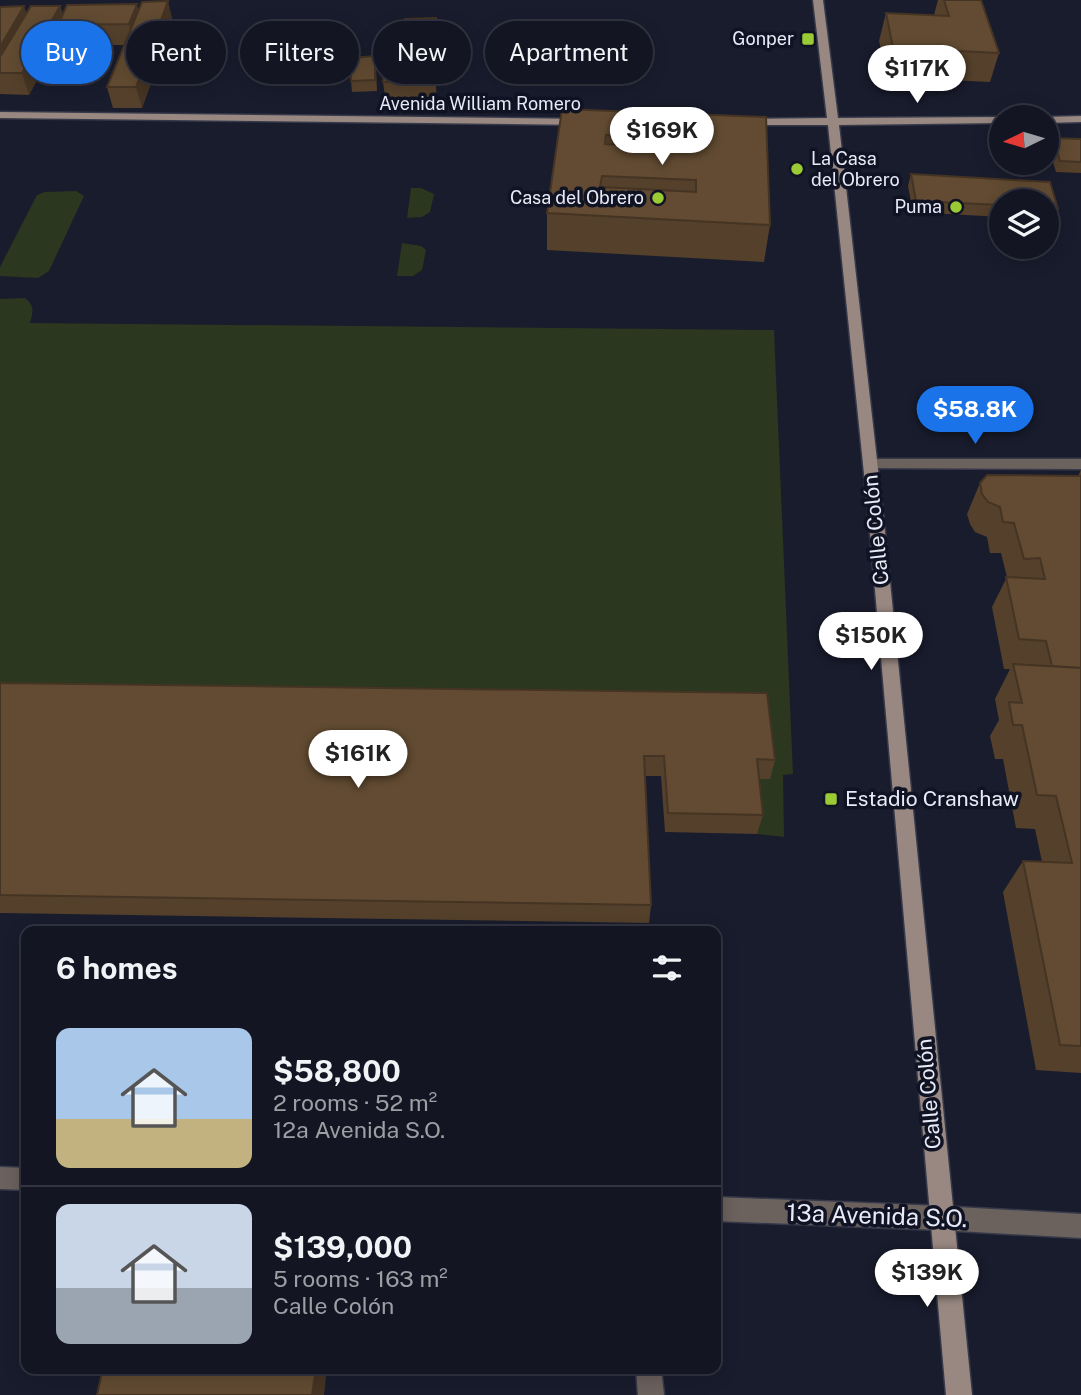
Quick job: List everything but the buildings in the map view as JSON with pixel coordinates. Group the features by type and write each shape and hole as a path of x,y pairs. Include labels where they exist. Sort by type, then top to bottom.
{"main road":[{"name":"Calle Colón","path":"818,0 834,122 870,464 959,1395"},
{"name":"Avenida William Romero","path":"0,116 601,122"},
{"path":"1059,120 1081,119"},
{"path":"723,122 989,120"}],"street":[{"path":"870,464 1081,464"},
{"path":"0,1178 21,1179"},
{"name":"13a Avenida S.O.","path":"721,1209 1081,1226"},
{"path":"649,1374 651,1395"}],"green space":[{"path":"411,188 421,188 434,194 430,212 422,217 407,218"},
{"path":"76,191 84,196 49,271 38,278 0,276 0,267 37,195 45,192"},
{"path":"402,243 421,246 426,250 422,270 413,276 397,276"},
{"path":"25,298 32,309 30,323 774,330 793,774 783,775 784,837 757,834 752,779 769,779 0,703 0,299"}],"place":[{"name":"Gonper","path":"808,39"},
{"name":"La Casa del Obrero","path":"797,169"},
{"name":"Casa del Obrero","path":"658,198"},
{"name":"Puma","path":"956,207"},
{"name":"Estadio Cranshaw","path":"831,799"}]}
